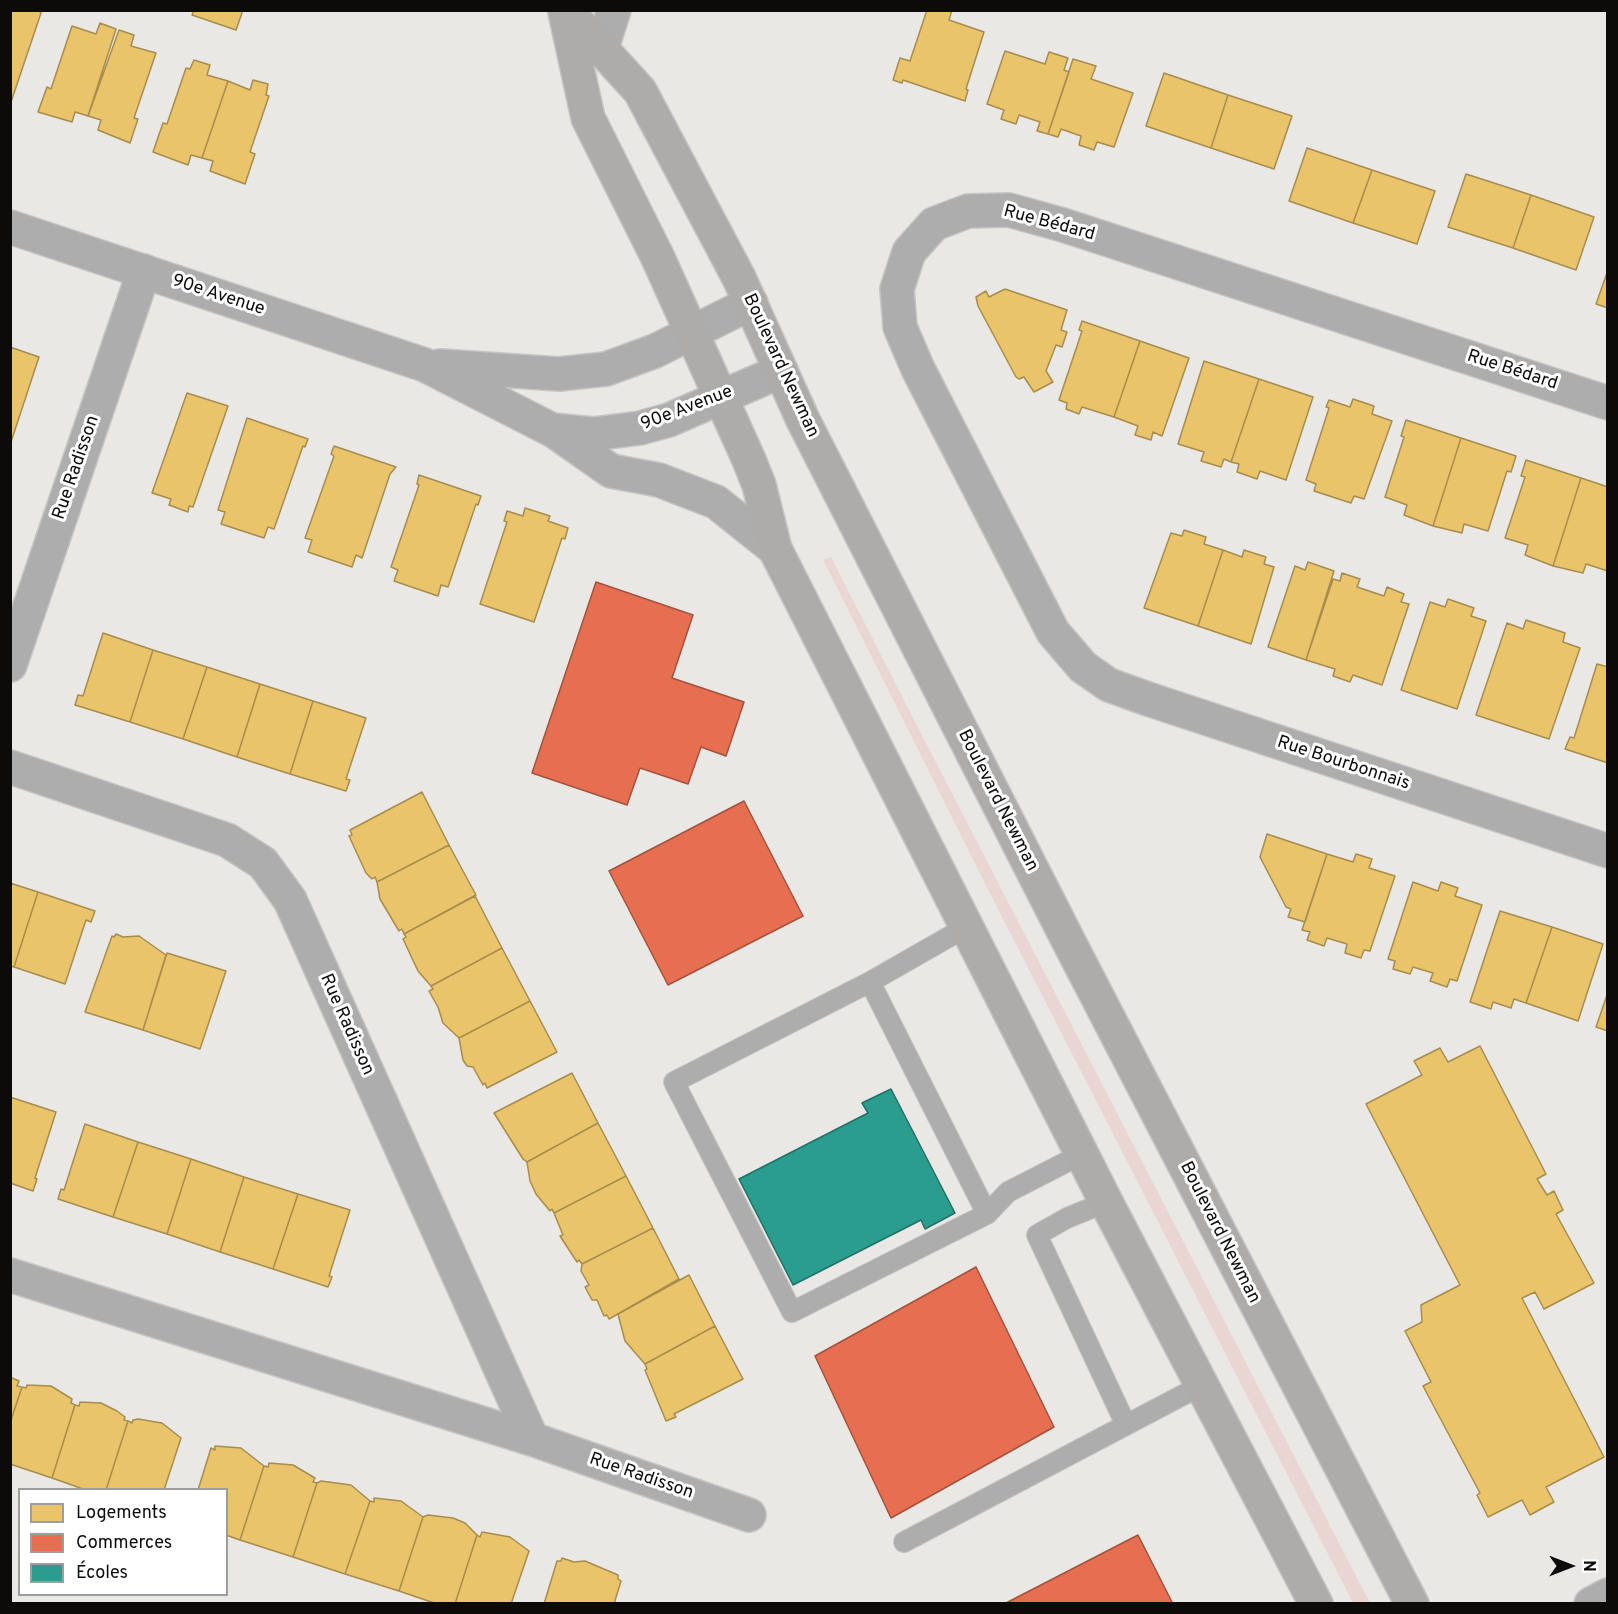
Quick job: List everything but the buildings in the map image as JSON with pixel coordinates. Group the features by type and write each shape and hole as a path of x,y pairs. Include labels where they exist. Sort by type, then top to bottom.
{"main road":[{"name":"Boulevard Newman","path":"566,10 640,92 751,303 803,420 1069,942 1412,1604"},
{"name":"Boulevard Newman","path":"566,10 588,117 658,258 722,398 759,485 775,549 1106,1202 1316,1604"}],"street":[{"path":"601,51 614,10"},
{"name":"Rue Bédard","path":"1083,667 1053,632 918,369 900,327 896,298 901,270 909,252 934,224 950,216 987,208 1032,216 1608,403"},
{"name":"90e Avenue","path":"10,227 425,365 552,430 593,434 640,428 669,420 781,371"},
{"name":"Rue Radisson","path":"10,665 144,272"},
{"name":"90e Avenue","path":"425,365 559,374 581,372 628,362 751,303"},
{"path":"552,430 611,471 659,480 716,502 775,549"},
{"name":"Rue Bourbonnais","path":"1083,667 1109,685 1148,699 1608,851"},
{"name":"Rue Radisson","path":"10,767 227,840 263,862 290,900 532,1439"},
{"name":"Rue Radisson","path":"10,1275 532,1439 749,1515"},
{"path":"1591,1604 1608,1595"}],"lane":[{"path":"968,926 870,982 674,1082 792,1312 987,1214 1008,1192 1083,1154"},
{"path":"870,982 987,1214"},
{"path":"1106,1202 1037,1235 1126,1425"},
{"path":"904,1542 1202,1385"}],"shaded area":[{"path":"831,557 1370,1603 1353,1603 977,868 823,560"}]}
